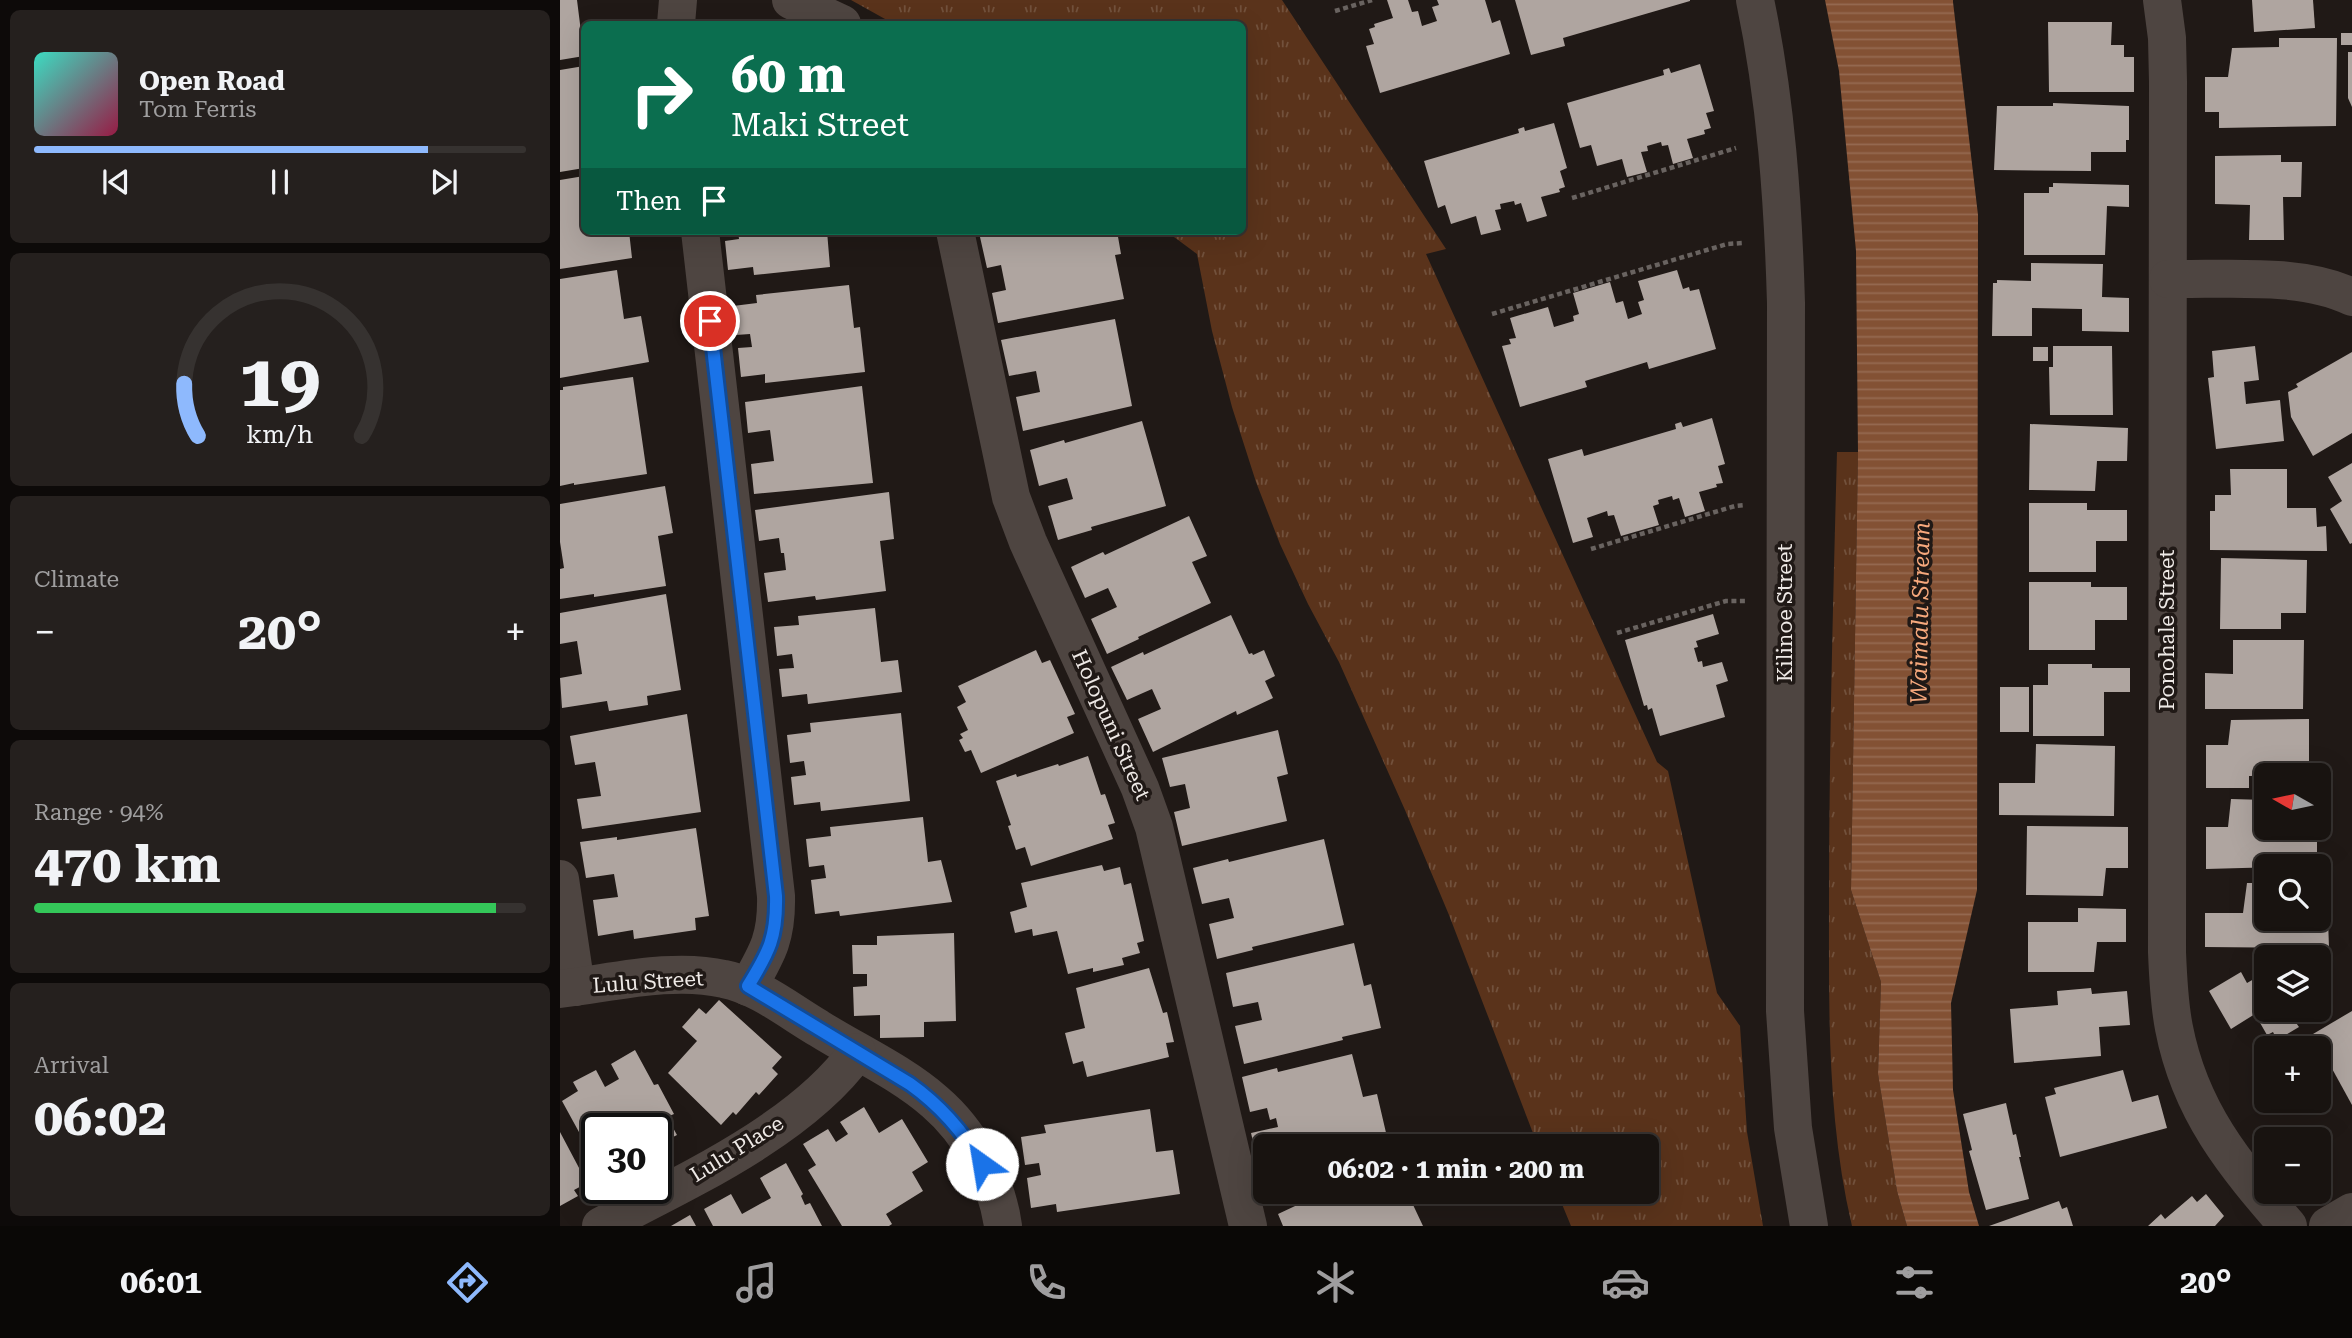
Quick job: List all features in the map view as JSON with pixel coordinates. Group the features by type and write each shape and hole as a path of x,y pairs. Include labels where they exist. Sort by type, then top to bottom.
{"street":[{"path":"676,21 678,0"},
{"path":"791,0 836,21"},
{"name":"Kilinoe Street","path":"1755,0 1776,134 1784,245 1785,1011 1793,1128 1809,1226"},
{"name":"Ponohale Street","path":"2162,0 2167,38 2168,82 2167,952 2173,1026 2189,1080 2213,1131 2245,1177 2288,1226"},
{"path":"700,235 776,896 775,934 748,986"},
{"name":"Holopuni Street","path":"956,235 1011,497 1028,542 1140,788 1154,827 1248,1226"},
{"path":"2168,279 2286,281 2314,284 2352,297"},
{"path":"560,879 568,988"},
{"name":"Lulu Street","path":"568,988 676,976 724,979 748,986 910,1084 935,1102 967,1138 982,1164 993,1188 1003,1226"},
{"name":"Lulu Place","path":"601,1226 747,1146 817,1096 841,1073 857,1052"},
{"path":"2328,1226 2352,1212"}],"path":[{"path":"1335,11 1371,0"},
{"path":"1572,198 1736,148"},
{"path":"1492,314 1727,244 1743,243"},
{"path":"1591,549 1745,505"},
{"path":"1617,634 1726,601 1745,601"}],"green space":[{"path":"851,0 1282,0 1446,249 1426,254 1657,762 1668,771 1717,993 1740,1026 1747,1132 1763,1226 1571,1226 1562,1204 1659,1204 1659,1134 1533,1134 1449,915 1405,810 1339,662 1280,544 1256,482 1212,331 1197,254 1171,235 1246,235 1246,21 889,21"},
{"path":"1837,452 1858,452 1851,890 1881,982 1878,1074 1897,1191 1907,1226 1852,1226 1834,1106 1830,1025 1829,847"}],"water":[{"name":"Waimalu Stream","path":"1825,0 1953,0 1978,215 1977,890 1951,1003 1953,1090 1969,1192 1979,1226 1907,1226 1897,1191 1878,1074 1881,982 1851,890 1858,452 1856,251 1839,71"}],"building":[{"path":"560,0 577,0 581,56 560,60"},
{"path":"1387,0 1408,0 1412,12 1418,11 1422,26 1437,21 1432,7 1439,5 1437,0 1485,0 1492,23 1500,20 1510,54 1380,93 1366,46 1374,44 1369,29 1375,27 1374,24 1393,18"},
{"path":"1515,0 1690,1 1563,38 1565,46 1531,55"},
{"path":"2252,0 2313,0 2315,28 2254,32"},
{"path":"2048,22 2112,22 2111,45 2124,45 2124,57 2134,57 2134,92 2049,92"},
{"path":"2341,33 2352,33 2352,45 2341,45"},
{"path":"2279,38 2337,38 2336,126 2219,128 2219,112 2205,112 2205,77 2228,77 2232,48 2279,47"},
{"path":"2348,52 2352,52 2352,107 2348,98"},
{"path":"1700,64 1714,111 1706,113 1711,128 1704,130 1705,134 1687,139 1693,158 1673,164 1668,145 1662,146 1661,142 1647,146 1648,151 1641,152 1647,172 1627,177 1622,159 1597,166 1591,145 1580,148 1567,103 1664,75 1663,70 1669,68 1671,73"},
{"path":"581,66 581,168 560,172 560,70"},
{"path":"2053,103 2129,106 2129,140 2126,140 2126,152 2091,152 2091,171 1994,170 1997,106 2053,106"},
{"path":"1554,123 1567,168 1560,171 1565,187 1559,189 1560,192 1541,197 1547,216 1527,222 1521,203 1515,205 1514,201 1500,204 1501,209 1495,210 1501,230 1481,235 1476,216 1451,224 1445,205 1438,208 1424,161 1519,133 1518,129 1524,127 1525,131"},
{"path":"2281,155 2281,162 2302,162 2301,197 2283,197 2284,240 2249,240 2250,205 2215,204 2215,156"},
{"path":"581,176 581,235 629,235 632,258 560,269 560,180"},
{"path":"2053,183 2129,185 2129,207 2107,206 2105,255 2024,255 2024,193 2049,193 2049,187 2053,187"},
{"path":"738,235 827,235 830,267 754,275 753,267 728,270 725,241 739,239"},
{"path":"1118,235 1121,254 1115,255 1124,299 998,323 992,293 1006,290 1001,265 987,268 980,237"},
{"path":"2031,263 2103,264 2102,297 2129,298 2129,332 2082,331 2082,309 2032,308 2032,336 1992,336 1993,283 1997,283 1997,280 2031,281"},
{"path":"617,270 624,319 641,316 649,362 560,378 560,279"},
{"path":"1677,270 1683,289 1699,289 1716,349 1649,369 1647,362 1585,381 1587,387 1520,407 1502,346 1511,344 1509,339 1516,338 1510,318 1548,307 1554,327 1574,321 1573,316 1579,314 1573,293 1610,282 1616,303 1623,301 1628,319 1642,314 1638,302 1644,300 1638,281"},
{"path":"849,285 854,328 860,327 865,372 765,383 765,374 741,377 738,348 752,347 750,334 736,335 733,306 757,303 756,295"},
{"path":"1115,319 1132,406 1023,431 1016,397 1040,392 1036,371 1009,376 1001,340"},
{"path":"2053,346 2112,346 2113,415 2050,415 2049,367 2053,367"},
{"path":"2255,346 2259,380 2244,382 2246,404 2280,400 2284,441 2216,449 2208,378 2214,377 2212,351"},
{"path":"2033,347 2048,347 2048,361 2033,361"},
{"path":"2352,352 2352,433 2313,456 2291,417 2288,392 2298,387 2296,384"},
{"path":"633,377 647,474 560,486 560,390 563,390 563,387"},
{"path":"862,386 873,483 754,494 751,464 774,461 770,430 748,433 745,402"},
{"path":"1712,418 1725,464 1718,466 1723,483 1699,492 1705,511 1685,517 1679,498 1673,500 1672,496 1658,500 1659,504 1653,506 1659,525 1621,536 1614,515 1608,516 1607,511 1587,518 1593,537 1573,543 1548,459 1582,449 1584,456 1676,429 1675,424 1681,422 1683,427"},
{"path":"1142,421 1166,506 1091,527 1092,530 1058,540 1048,506 1073,499 1067,478 1039,486 1030,450"},
{"path":"2030,424 2128,428 2127,461 2097,461 2095,491 2029,490"},
{"path":"2352,463 2350,544 2330,509 2342,501 2328,477"},
{"path":"2230,469 2287,469 2287,508 2316,508 2317,527 2326,526 2327,551 2210,550 2210,511 2215,511 2215,495 2231,495"},
{"path":"665,486 673,533 658,536 666,586 594,597 594,594 560,599 560,569 564,568 560,542 560,504"},
{"path":"889,492 894,539 880,541 886,591 816,600 815,596 768,602 764,573 786,570 784,553 781,553 779,538 759,541 755,510"},
{"path":"2029,503 2087,503 2087,510 2127,510 2127,541 2096,541 2096,572 2029,572"},
{"path":"1189,516 1207,556 1192,562 1211,603 1107,654 1091,619 1117,607 1108,588 1085,598 1071,567 1103,552 1105,555"},
{"path":"2221,558 2307,560 2306,613 2281,613 2281,629 2220,629"},
{"path":"2029,582 2091,582 2091,587 2127,587 2127,620 2095,620 2095,650 2029,650"},
{"path":"666,594 681,690 647,696 648,705 609,711 607,701 562,708 560,678 582,674 577,641 560,644 560,613"},
{"path":"875,608 881,662 898,660 902,692 808,704 807,694 782,697 779,669 794,668 792,654 777,656 774,627 799,625 798,616"},
{"path":"1713,614 1719,634 1696,641 1698,647 1694,648 1698,662 1702,661 1703,667 1722,662 1728,681 1716,685 1725,717 1660,736 1652,708 1648,710 1647,705 1644,706 1625,640"},
{"path":"1231,615 1249,654 1264,650 1275,676 1265,681 1273,698 1237,715 1236,711 1153,752 1138,719 1161,709 1152,689 1127,700 1111,667 1143,652 1144,655"},
{"path":"2233,640 2304,640 2303,709 2205,709 2205,673 2233,674"},
{"path":"1036,650 1042,663 1050,660 1075,714 1067,717 1074,733 981,773 971,750 965,752 959,740 963,738 960,734 968,730 957,707 966,702 958,686"},
{"path":"2048,664 2092,664 2092,668 2130,668 2130,692 2104,692 2104,736 2033,736 2033,685 2048,685"},
{"path":"2000,687 2029,687 2029,732 2000,732"},
{"path":"901,713 910,801 821,811 820,802 794,805 791,777 806,775 804,761 790,763 787,735 811,732 810,723"},
{"path":"687,714 701,812 582,829 577,799 601,796 595,762 575,765 570,736"},
{"path":"2309,719 2309,763 2254,763 2254,776 2249,776 2249,788 2206,788 2206,745 2228,745 2231,720"},
{"path":"1278,730 1288,774 1277,777 1287,821 1182,846 1174,812 1190,808 1185,784 1170,787 1162,758"},
{"path":"2036,744 2115,746 2114,816 1999,815 1999,783 2035,783"},
{"path":"1088,756 1101,795 1105,794 1115,823 1108,825 1113,839 1031,866 1025,847 1016,850 1008,826 1011,825 996,781"},
{"path":"2231,799 2254,800 2254,840 2317,840 2317,854 2254,854 2254,868 2206,869 2206,827 2228,827"},
{"path":"923,817 928,862 941,860 952,902 840,916 839,911 815,914 811,880 826,878 824,865 809,867 806,839 831,836 830,827"},
{"path":"2027,826 2128,827 2128,868 2106,868 2103,896 2026,895"},
{"path":"696,828 709,916 695,918 696,930 634,939 633,930 598,936 593,900 618,897 614,874 586,878 580,842 617,837 617,840"},
{"path":"1324,839 1344,925 1252,947 1253,950 1217,959 1209,924 1234,918 1229,898 1202,904 1193,868"},
{"path":"1102,865 1104,871 1120,867 1124,885 1131,883 1144,941 1137,943 1140,953 1122,958 1124,965 1068,974 1057,931 1033,936 1032,929 1015,933 1010,912 1027,907 1021,883"},
{"path":"2247,883 2254,883 2254,931 2328,931 2329,945 2205,947 2205,913 2243,913"},
{"path":"2078,908 2126,909 2126,942 2097,942 2094,972 2028,972 2028,922 2078,922"},
{"path":"954,933 956,1021 924,1022 924,1037 880,1038 880,1015 854,1016 853,987 867,986 867,974 853,974 852,945 877,945 877,936"},
{"path":"1354,943 1364,986 1371,984 1381,1028 1244,1064 1235,1026 1262,1020 1258,1002 1233,1007 1226,973"},
{"path":"1149,968 1163,1013 1167,1012 1174,1042 1166,1043 1169,1057 1087,1077 1083,1061 1073,1064 1065,1033 1085,1028 1076,988"},
{"path":"2241,972 2247,983 2254,979 2254,1015 2231,1029 2209,991"},
{"path":"2091,988 2092,994 2127,991 2130,1025 2099,1027 2101,1056 2014,1063 2010,1009 2058,1005 2057,991"},
{"path":"719,1000 782,1057 772,1068 778,1074 759,1095 756,1092 736,1115 733,1112 721,1125 668,1073 697,1041 682,1027 699,1008 706,1014"},
{"path":"2352,1011 2352,1105 2331,1067 2331,1036 2313,1034"},
{"path":"2260,1022 2295,1022 2299,1027 2284,1036 2275,1036 2273,1032 2267,1035"},
{"path":"635,1050 674,1114 581,1113 581,1136 562,1101 578,1091 573,1082 596,1070 605,1087 619,1079 611,1064"},
{"path":"1352,1054 1363,1097 1377,1094 1386,1134 1253,1134 1253,1141 1251,1133 1278,1127 1276,1118 1270,1120 1267,1108 1250,1112 1242,1077 1277,1068 1278,1072"},
{"path":"2123,1070 2132,1102 2158,1095 2167,1128 2060,1157 2045,1097 2056,1094 2054,1088"},
{"path":"2006,1103 2013,1135 2016,1134 2029,1199 1986,1210 1969,1151 1972,1150 1963,1114"},
{"path":"864,1107 879,1133 902,1119 928,1162 912,1172 923,1191 886,1214 892,1224 889,1226 842,1226 808,1170 816,1165 803,1144 828,1129 836,1142 848,1134 840,1122"},
{"path":"1150,1109 1156,1152 1173,1150 1180,1194 1057,1212 1056,1204 1031,1208 1027,1178 1041,1175 1039,1163 1025,1165 1021,1137 1046,1133 1044,1125"},
{"path":"560,1132 581,1172 581,1186 574,1190 578,1196 560,1206"},
{"path":"786,1163 803,1194 801,1196 805,1205 810,1203 822,1226 713,1226 704,1209 731,1194 742,1214 771,1198 760,1178"},
{"path":"2206,1194 2224,1216 2215,1226 2148,1226 2161,1214 2165,1219 2192,1196 2197,1202"},
{"path":"2059,1201 2062,1209 2067,1207 2073,1226 1989,1226"},
{"path":"1299,1204 1413,1204 1423,1226 1283,1226 1278,1214"},
{"path":"690,1215 696,1226 671,1226"}],"route":[{"path":"710,321 776,896 775,934 748,986 910,1084 935,1102 967,1138 982,1164"}]}
